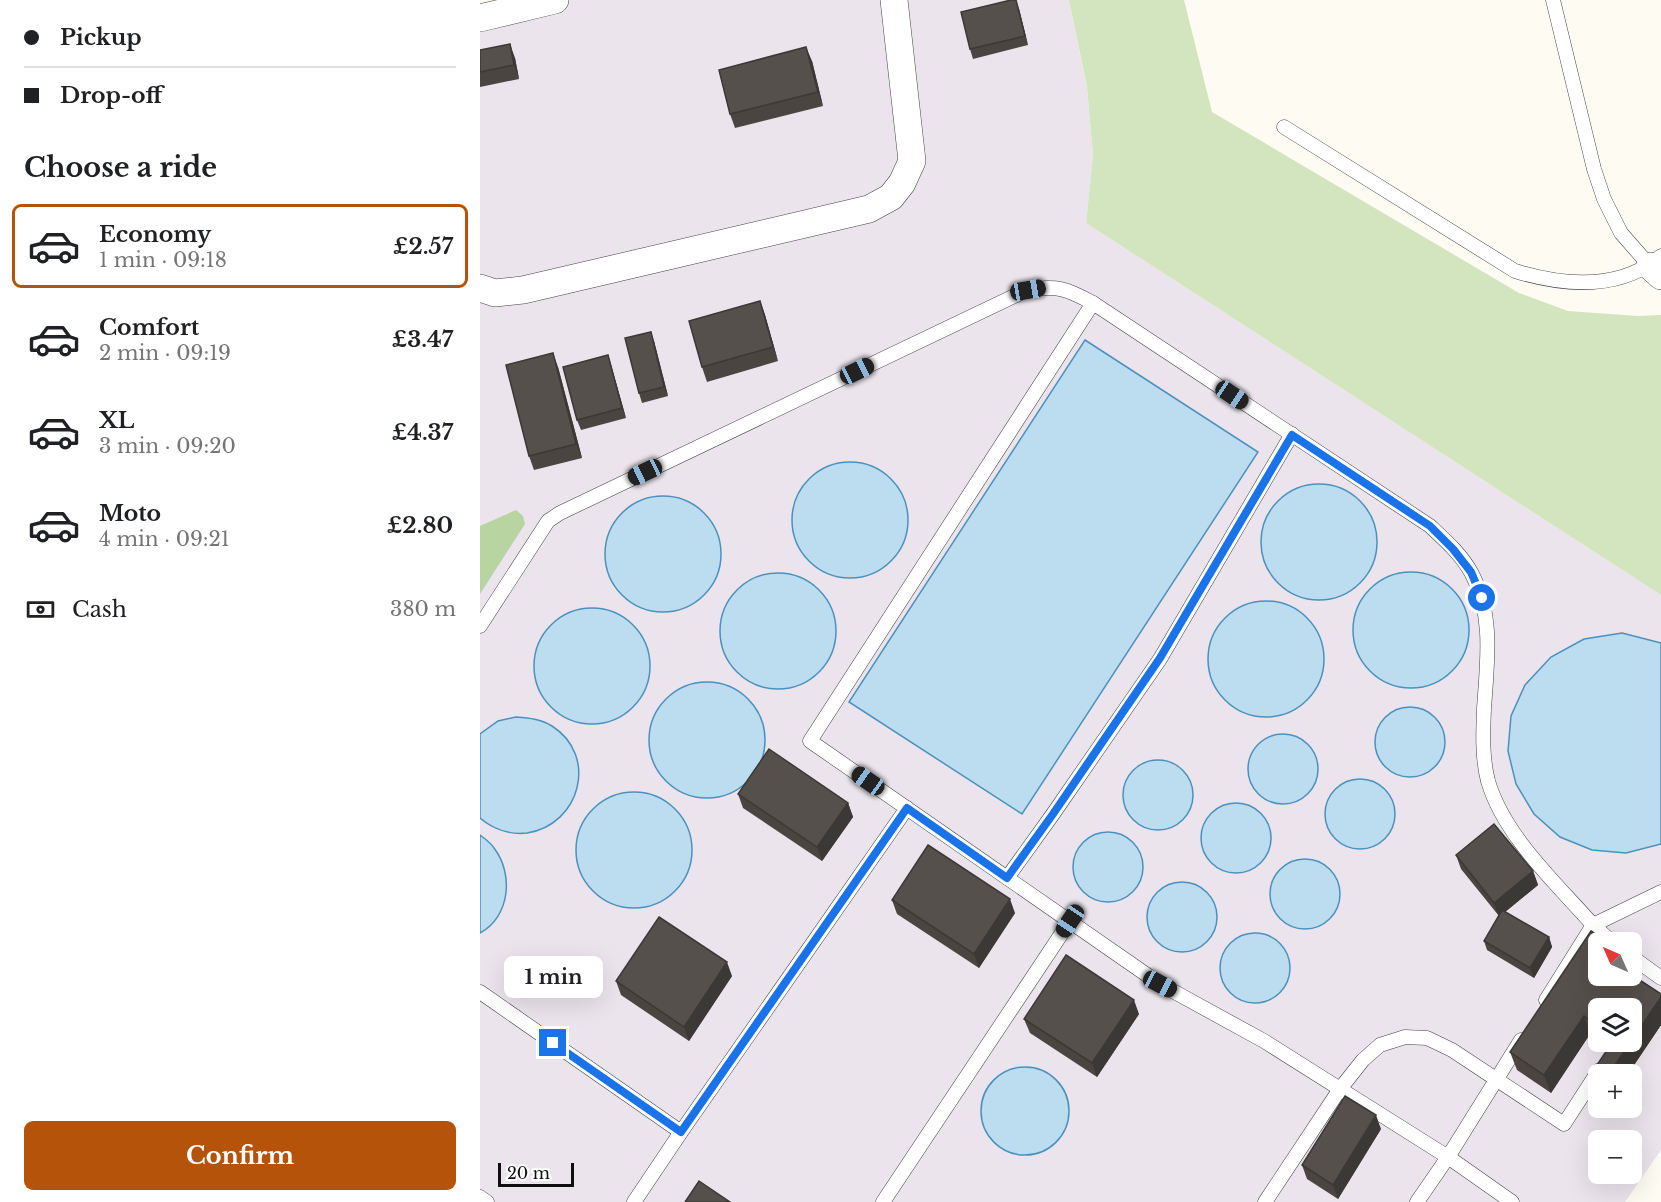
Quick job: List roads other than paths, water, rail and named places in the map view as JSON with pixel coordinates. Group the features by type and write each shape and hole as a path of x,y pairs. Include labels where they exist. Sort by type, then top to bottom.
{"street":[{"path":"480,18 555,0"},
{"path":"480,288 495,293 523,290 869,209 891,197 902,183 912,161 894,0"}],"lane":[{"path":"1553,0 1594,169 1604,199 1621,233 1657,266"},
{"path":"1284,127 1515,271 1540,279 1578,284 1614,279 1657,266"},
{"path":"480,626 548,521 560,513 1028,290 1049,286 1070,291 1094,303 1430,526 1453,549 1471,572 1482,598 1488,629 1483,753 1488,781 1499,811 1516,835 1601,932"},
{"path":"1094,303 810,741 1160,984 1264,1041 1448,1157 1512,1202"},
{"path":"1007,878 1160,658 1292,435"},
{"path":"634,1202 907,808"},
{"path":"1538,1012 1593,925 1661,892"},
{"path":"883,1202 1070,921"},
{"path":"1642,964 1661,978"},
{"path":"480,992 681,1132"},
{"path":"1417,1202 1448,1157 1526,1032"},
{"path":"1265,1202 1340,1089 1363,1060 1380,1045 1405,1037 1427,1038 1564,1124 1588,1087"},
{"path":"480,1197 487,1202"}],"water":[{"path":"1085,340 1258,452 1022,814 849,702"},
{"path":"850,462 872,466 891,479 904,498 908,520 904,542 891,561 872,574 850,578 828,574 809,561 796,542 792,520 796,498 809,479 828,466"},
{"path":"1319,484 1341,488 1360,501 1373,520 1377,542 1373,564 1360,583 1341,596 1319,600 1297,596 1278,583 1265,564 1261,542 1265,520 1278,501 1297,488"},
{"path":"663,496 685,500 704,513 717,532 721,554 717,576 704,595 685,608 663,612 641,608 622,595 609,576 605,554 609,532 622,513 641,500"},
{"path":"1411,572 1433,576 1452,589 1465,608 1469,630 1465,652 1452,671 1433,684 1411,688 1389,684 1370,671 1357,652 1353,630 1357,608 1370,589 1389,576"},
{"path":"778,573 800,577 819,590 832,609 836,631 832,653 819,672 800,685 778,689 756,685 737,672 724,653 720,631 724,609 737,590 756,577"},
{"path":"1266,601 1288,605 1307,618 1320,637 1324,659 1320,681 1307,700 1288,713 1266,717 1244,713 1225,700 1212,681 1208,659 1212,637 1225,618 1244,605"},
{"path":"592,608 614,612 633,625 646,644 650,666 646,688 633,707 614,720 592,724 570,720 551,707 538,688 534,666 538,644 551,625 570,612"},
{"path":"1622,633 1661,643 1661,844 1626,853 1592,850 1560,837 1534,814 1516,784 1508,751 1511,716 1525,685 1551,657 1584,639"},
{"path":"707,682 729,686 748,699 761,718 765,740 761,762 748,781 729,794 707,798 685,794 666,781 653,762 649,740 653,718 666,699 685,686"},
{"path":"1410,707 1429,713 1439,723 1445,742 1439,761 1429,771 1410,777 1391,771 1381,761 1375,742 1381,723 1391,713"},
{"path":"516,717 539,720 552,726 567,739 575,754 579,771 577,788 571,804 560,817 545,827 527,833 502,830 480,818 480,734 498,721"},
{"path":"1283,734 1302,740 1312,750 1318,769 1312,788 1302,798 1283,804 1264,798 1254,788 1248,769 1254,750 1264,740"},
{"path":"1158,760 1177,766 1187,776 1193,795 1187,814 1177,824 1158,830 1139,824 1129,814 1123,795 1129,776 1139,766"},
{"path":"1360,779 1379,785 1389,795 1395,814 1389,833 1379,843 1360,849 1341,843 1331,833 1325,814 1331,795 1341,785"},
{"path":"634,792 656,796 675,809 688,828 692,850 688,872 675,891 656,904 634,908 612,904 593,891 580,872 576,850 580,828 593,809 612,796"},
{"path":"1236,803 1255,809 1265,819 1271,838 1265,857 1255,867 1236,873 1217,867 1207,857 1201,838 1207,819 1217,809"},
{"path":"1108,832 1127,838 1137,848 1143,867 1137,886 1127,896 1108,902 1089,896 1079,886 1073,867 1079,848 1089,838"},
{"path":"480,835 491,844 500,858 506,882 506,894 498,917 480,933"},
{"path":"1305,859 1324,865 1334,875 1340,894 1334,913 1324,923 1305,929 1286,923 1276,913 1270,894 1276,875 1286,865"},
{"path":"1182,882 1201,888 1211,898 1217,917 1211,936 1201,946 1182,952 1163,946 1153,936 1147,917 1153,898 1163,888"},
{"path":"1255,933 1274,939 1284,949 1290,968 1284,987 1274,997 1255,1003 1236,997 1226,987 1220,968 1226,949 1236,939"},
{"path":"1025,1067 1050,1074 1062,1086 1069,1111 1062,1136 1050,1148 1025,1155 1000,1148 988,1136 981,1111 988,1086 1000,1074"}]}
